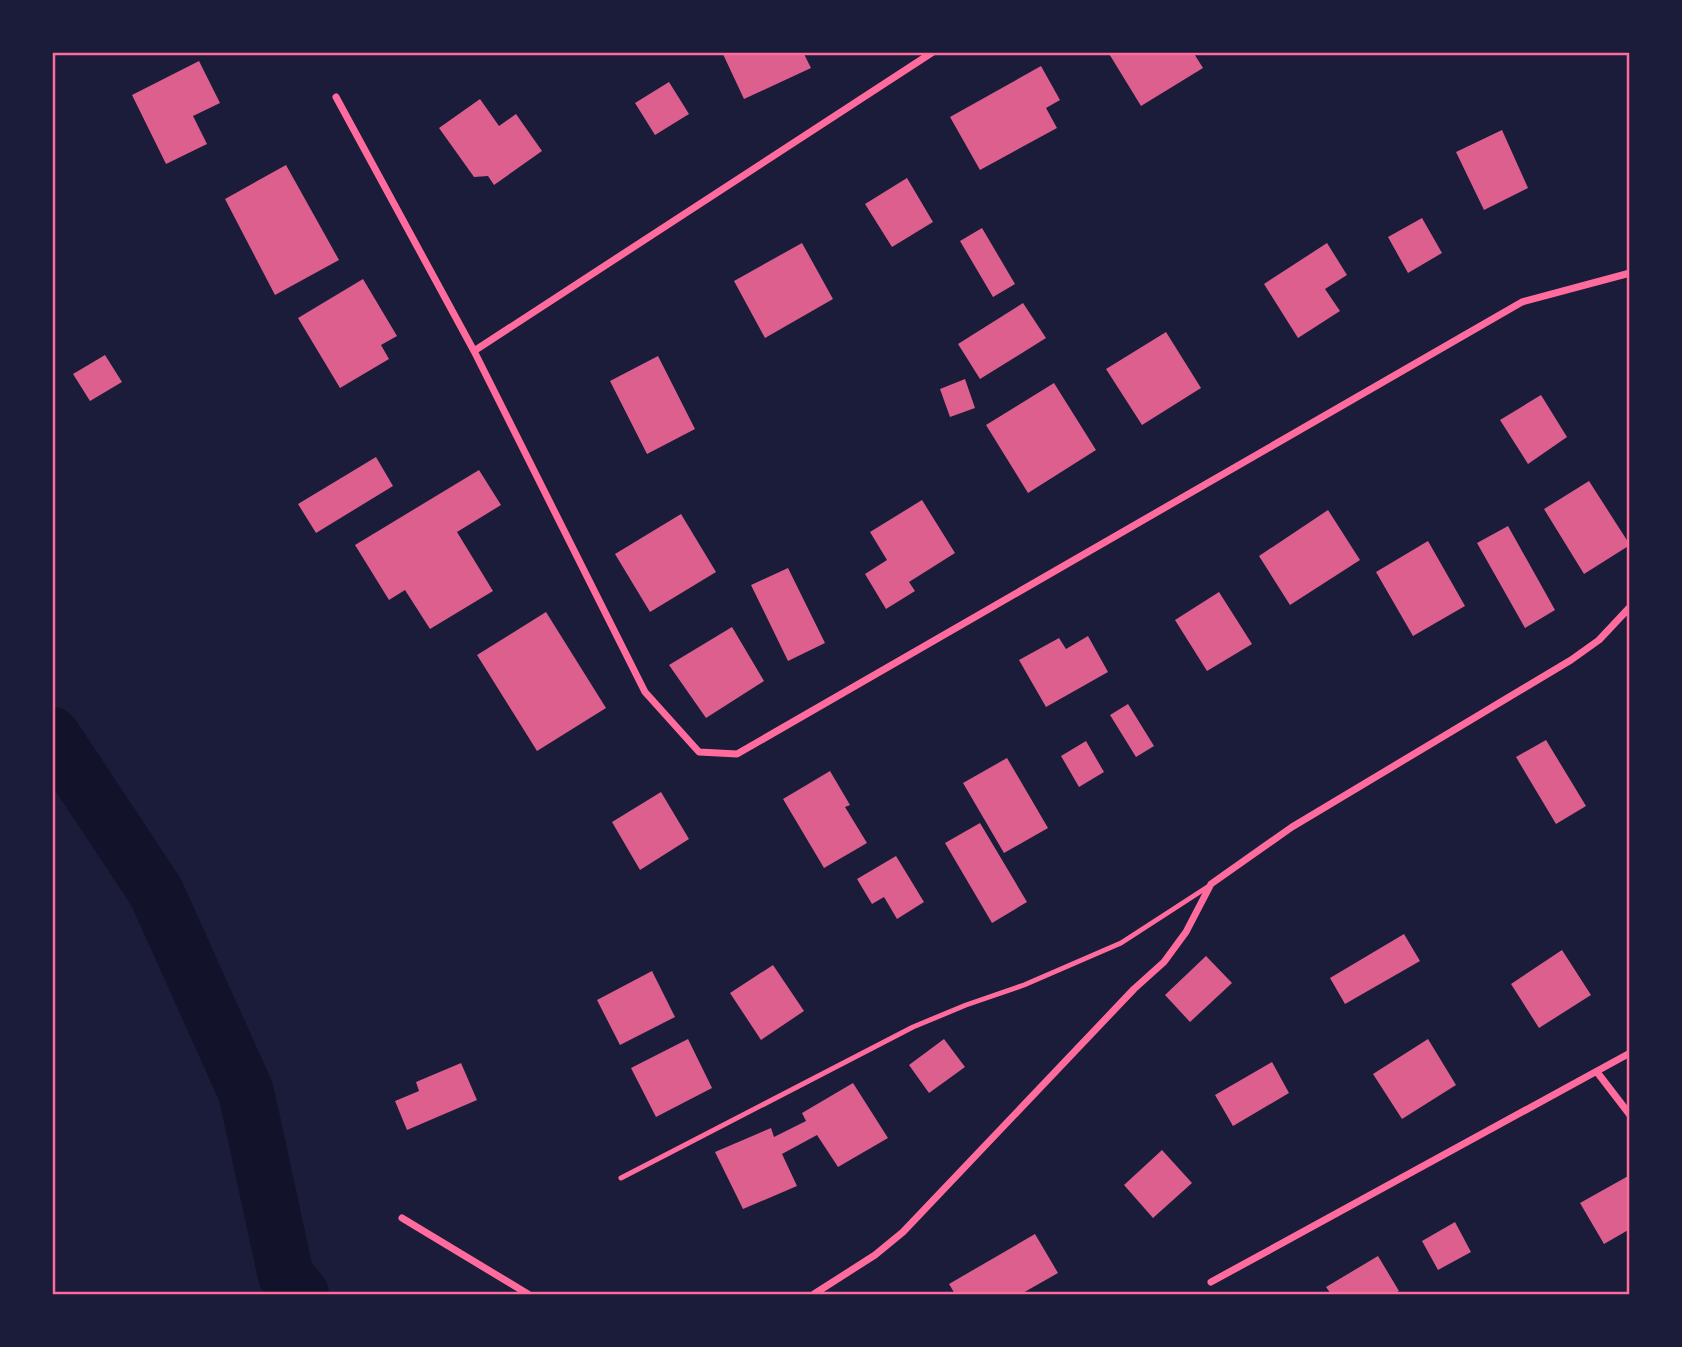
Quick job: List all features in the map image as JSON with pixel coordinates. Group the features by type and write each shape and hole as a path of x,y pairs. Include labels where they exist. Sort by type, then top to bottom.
{"street":[{"path":"474,351 933,52"},
{"path":"336,97 474,351 645,692 699,752 737,754 1522,302 1629,273"},
{"path":"814,1294 875,1255 903,1232 1125,998 1164,962 1186,932 1211,884 1292,827 1571,660 1599,640 1629,607"},
{"path":"1210,1282 1629,1053"},
{"path":"1597,1072 1629,1115"},
{"path":"402,1218 528,1294"}],"lane":[{"path":"621,1178 913,1027 1024,985 1121,943 1211,884"}],"building":[{"path":"722,52 803,52 811,68 744,99"},
{"path":"1108,52 1193,52 1203,68 1141,106"},
{"path":"199,61 220,103 193,116 207,144 166,164 132,95"},
{"path":"1041,66 1060,100 1046,108 1057,128 980,170 950,117"},
{"path":"669,82 689,114 655,135 635,103"},
{"path":"480,99 499,126 516,114 542,151 494,185 488,176 474,177 439,128"},
{"path":"1502,130 1528,188 1484,210 1456,152"},
{"path":"286,165 339,260 275,295 225,199"},
{"path":"907,178 933,222 892,247 865,204"},
{"path":"1422,218 1442,253 1408,273 1388,237"},
{"path":"982,228 1015,284 993,297 960,241"},
{"path":"802,243 833,299 765,338 734,281"},
{"path":"1327,243 1347,275 1325,289 1340,311 1298,338 1264,284"},
{"path":"363,279 397,336 381,345 389,359 340,388 298,318"},
{"path":"1023,303 1046,338 980,379 958,344"},
{"path":"1166,332 1201,388 1142,425 1106,369"},
{"path":"105,355 122,382 90,401 73,374"},
{"path":"658,356 695,429 647,454 610,381"},
{"path":"965,379 975,408 950,417 940,389"},
{"path":"1054,383 1096,450 1028,493 986,425"},
{"path":"1541,395 1567,437 1528,464 1500,420"},
{"path":"376,457 393,486 316,533 298,504"},
{"path":"479,470 501,505 457,532 493,591 430,629 405,590 389,600 355,545"},
{"path":"1589,481 1630,545 1584,574 1544,509"},
{"path":"922,500 955,553 909,582 915,591 886,609 865,574 887,560 870,532"},
{"path":"1328,510 1360,560 1290,605 1259,556"},
{"path":"681,514 716,572 650,612 615,554"},
{"path":"1508,526 1555,610 1525,628 1477,543"},
{"path":"1428,541 1465,606 1413,636 1376,572"},
{"path":"788,568 825,643 788,661 751,585"},
{"path":"1219,592 1252,644 1207,671 1175,620"},
{"path":"546,612 606,708 537,751 477,655"},
{"path":"732,627 764,681 706,718 669,665"},
{"path":"1088,636 1108,672 1046,707 1019,660 1059,638 1066,649"},
{"path":"1128,704 1154,746 1136,757 1110,715"},
{"path":"1546,740 1586,806 1556,824 1516,757"},
{"path":"1086,741 1104,772 1079,787 1061,756"},
{"path":"1007,758 1048,828 1004,853 963,783"},
{"path":"830,771 850,805 845,807 867,843 824,868 783,799"},
{"path":"661,792 689,839 640,870 612,822"},
{"path":"980,823 1027,902 992,923 945,843"},
{"path":"896,856 924,902 897,919 884,897 872,904 857,879"},
{"path":"1404,934 1420,961 1345,1004 1330,978"},
{"path":"1562,950 1591,995 1539,1028 1511,984"},
{"path":"1206,956 1232,983 1190,1022 1165,995"},
{"path":"773,965 804,1011 761,1040 730,993"},
{"path":"652,971 675,1017 620,1045 597,1000"},
{"path":"688,1039 712,1088 656,1117 631,1068"},
{"path":"944,1039 965,1067 929,1093 909,1065"},
{"path":"1428,1039 1456,1085 1402,1119 1373,1074"},
{"path":"1272,1062 1289,1093 1233,1126 1215,1095"},
{"path":"461,1063 477,1100 407,1130 395,1101 419,1091 416,1082"},
{"path":"853,1083 888,1138 838,1167 817,1135 782,1154 797,1186 743,1209 715,1152 771,1128 774,1137 806,1121 802,1113"},
{"path":"1162,1150 1192,1183 1153,1218 1124,1185"},
{"path":"1630,1175 1630,1229 1604,1244 1580,1203"},
{"path":"1455,1222 1471,1252 1438,1270 1422,1241"},
{"path":"1035,1234 1058,1273 1021,1294 955,1294 949,1284"},
{"path":"1378,1256 1399,1291 1393,1294 1331,1294 1326,1287"}],"waterway":[{"path":"52,735 156,892 246,1092 286,1276 301,1294"}]}
